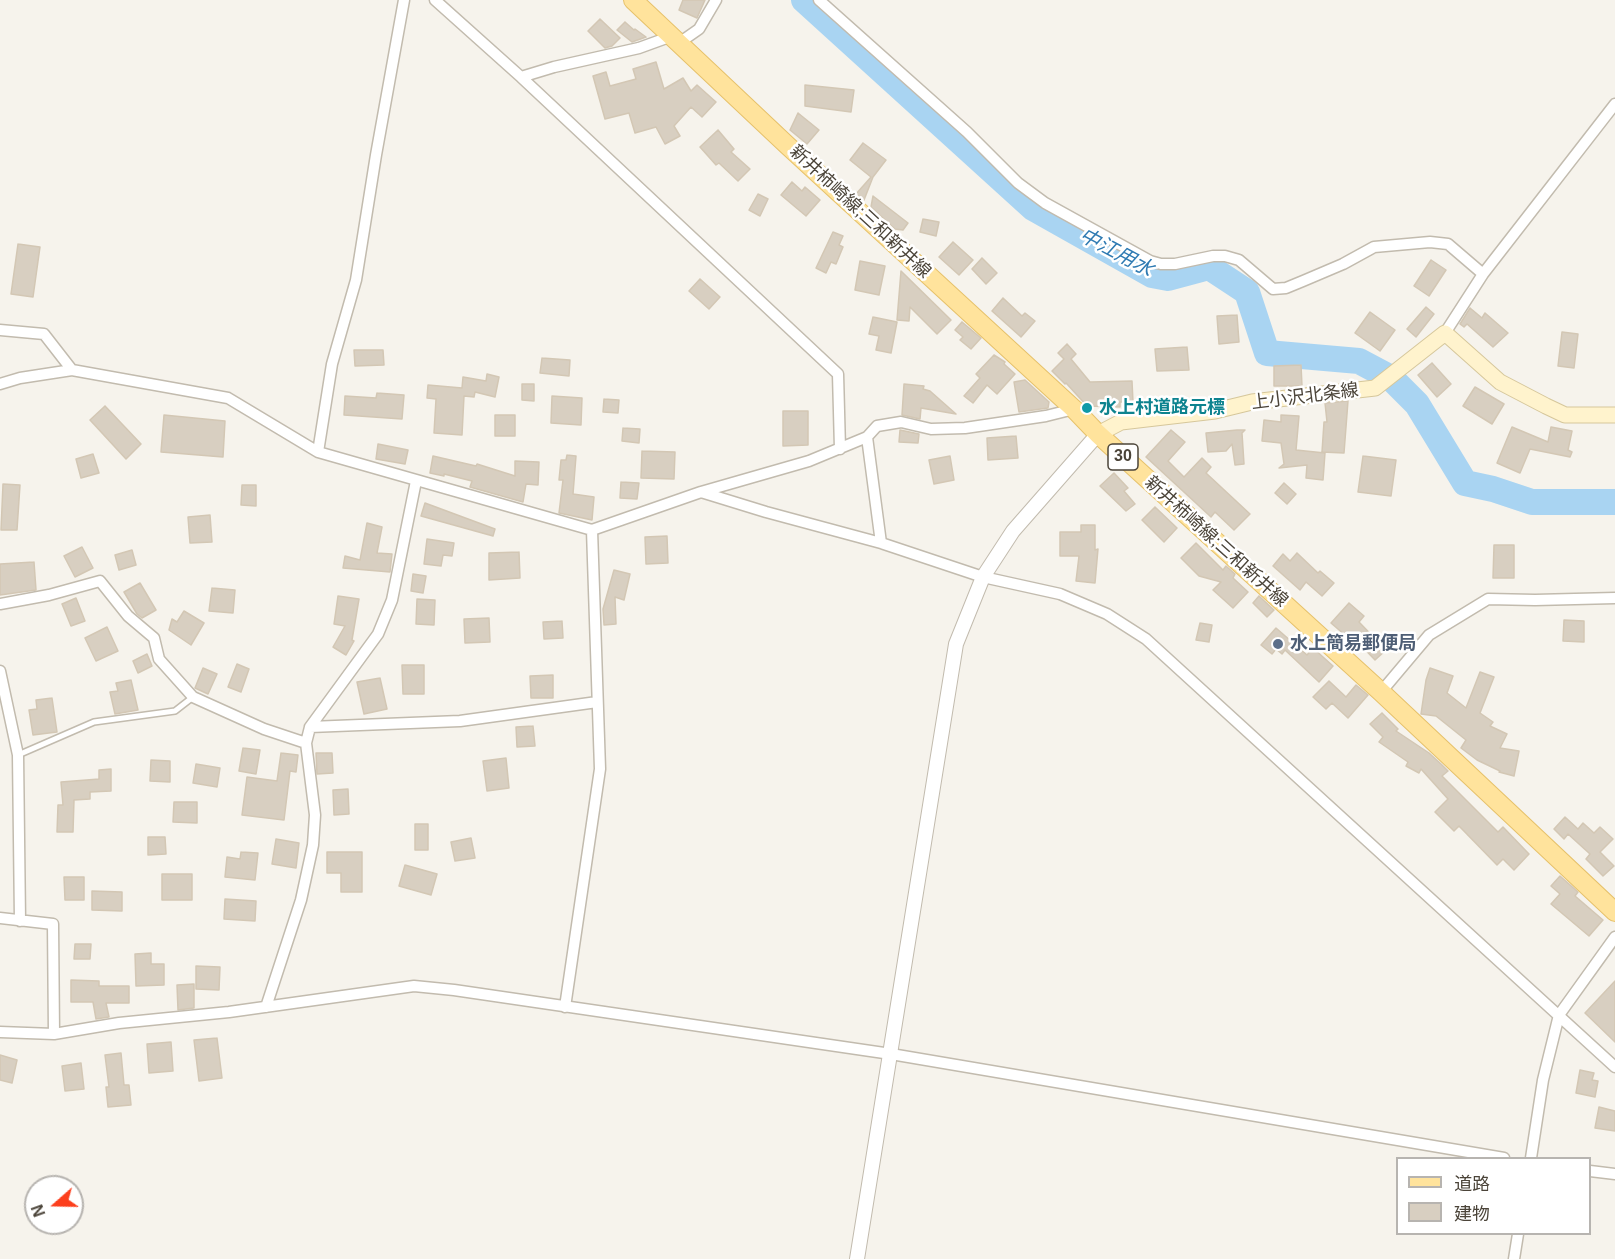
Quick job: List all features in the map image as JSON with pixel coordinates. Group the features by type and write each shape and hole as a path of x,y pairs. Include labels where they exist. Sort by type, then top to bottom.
{"main road":[{"name":"新井柿崎線;三和新井線","path":"633,0 1074,409 1098,434 1381,692 1615,912"},
{"name":"上小沢北条線","path":"1098,434 1121,422 1215,411 1252,402 1376,388 1445,333"},
{"path":"1445,333 1500,382 1546,406 1565,415 1615,415"}],"street":[{"path":"318,452 332,364 356,280 404,0"},
{"path":"435,0 521,76 838,374 840,449"},
{"path":"521,76 675,39 699,29 716,0"},
{"path":"819,0 967,132 1018,183 1045,203 1150,261 1175,264 1213,256 1225,256 1239,260 1273,289 1286,288 1303,281 1343,264 1374,247 1431,242 1448,244 1484,274"},
{"path":"1445,333 1484,274 1615,104"},
{"path":"0,330 44,334 72,369"},
{"path":"0,384 72,369 228,398 318,452 592,530 701,492 809,461 867,436 877,426 901,422 930,429 965,428 1046,416 1074,409"},
{"path":"857,1259 956,644 982,577 1013,531 1098,434"},
{"path":"867,436 881,543"},
{"path":"266,1007 301,900 313,845 315,815 306,743 310,727 378,634 392,600 416,481"},
{"path":"701,492 881,543 982,577 1060,594 1107,614 1146,639 1615,1067"},
{"path":"565,1007 600,769 592,530"},
{"path":"0,604 100,582 128,616 154,638 159,659 193,697 264,729 306,743"},
{"path":"1381,692 1429,635 1488,599 1615,598"},
{"path":"0,671 18,755 20,921"},
{"path":"310,727 460,721 597,702"},
{"path":"0,918 53,924 54,1034"},
{"path":"1531,1157 1543,1080 1559,1015 1615,937"},
{"path":"0,1032 54,1034 119,1023 266,1007 414,986 891,1054 1498,1157"},
{"path":"1591,1171 1615,1174"},
{"path":"1514,1259 1518,1235"}],"lane":[{"path":"18,755 94,722 175,711 193,697"}],"building":[{"path":"683,0 705,0 697,18 679,10"},
{"path":"600,19 620,38 612,46 605,48 588,31"},
{"path":"625,22 646,37 632,42 617,30"},
{"path":"656,62 664,89 683,78 691,91 697,85 716,102 702,117 691,107 674,126 680,136 665,144 656,127 635,133 629,113 605,119 593,76 606,72 610,86 636,79 633,69"},
{"path":"805,85 854,90 851,112 805,106"},
{"path":"798,113 819,130 807,144 790,130"},
{"path":"718,130 734,149 731,152 750,169 738,181 719,163 716,165 700,147"},
{"path":"863,143 886,160 873,177 864,200 856,194 871,177 850,160"},
{"path":"792,182 802,191 805,187 820,200 806,216 781,195"},
{"path":"758,194 768,199 760,216 749,210"},
{"path":"873,196 908,223 903,230 895,229 871,207"},
{"path":"923,219 939,222 936,236 920,232"},
{"path":"833,232 843,236 839,245 843,247 836,264 831,262 826,273 816,268"},
{"path":"953,242 973,260 959,275 939,257"},
{"path":"18,244 40,247 33,297 11,294"},
{"path":"982,258 997,273 986,284 972,269"},
{"path":"1431,260 1446,270 1429,296 1414,286"},
{"path":"860,261 885,266 879,295 855,290"},
{"path":"901,271 951,320 937,334 910,307 909,321 897,320"},
{"path":"700,279 720,297 709,309 689,291"},
{"path":"1003,298 1022,316 1025,313 1035,321 1021,337 992,311"},
{"path":"1426,307 1434,314 1416,337 1407,329"},
{"path":"1470,308 1482,318 1485,313 1508,333 1493,347 1467,324 1464,327 1460,324"},
{"path":"1370,312 1395,330 1380,351 1355,333"},
{"path":"1237,315 1239,342 1219,344 1217,316"},
{"path":"873,317 897,322 891,353 876,350 879,336 869,334"},
{"path":"962,322 981,338 971,349 960,340 963,337 955,330"},
{"path":"1562,332 1578,334 1574,368 1558,366"},
{"path":"1067,344 1076,354 1071,359 1090,382 1132,381 1133,402 1120,402 1120,407 1087,406 1052,371 1064,359 1058,353"},
{"path":"1187,347 1189,370 1157,371 1155,349"},
{"path":"354,350 383,350 384,365 355,366"},
{"path":"994,355 1005,362 1004,364 1015,374 997,394 987,385 973,403 964,396 980,378 976,374"},
{"path":"542,358 570,360 569,376 540,373"},
{"path":"1432,363 1451,384 1437,397 1418,375"},
{"path":"1301,365 1302,386 1274,386 1274,366"},
{"path":"487,374 499,377 495,397 475,392 474,397 464,396 462,435 434,433 436,399 427,398 428,385 462,388 463,377 486,381"},
{"path":"1025,380 1049,402 1048,408 1019,412 1014,382"},
{"path":"522,384 534,384 534,401 522,400"},
{"path":"904,384 924,386 923,389 930,391 956,414 921,408 920,419 902,415"},
{"path":"1475,387 1504,404 1492,424 1463,406"},
{"path":"377,393 404,395 402,419 344,415 345,396 376,398"},
{"path":"552,396 582,398 581,425 551,423"},
{"path":"604,399 619,400 618,413 603,412"},
{"path":"1348,401 1344,453 1322,452 1324,422 1327,422 1325,403"},
{"path":"105,406 141,444 126,459 90,420"},
{"path":"783,411 808,411 808,445 783,446"},
{"path":"164,415 225,421 223,457 161,452"},
{"path":"495,415 515,415 515,436 495,436"},
{"path":"1281,415 1299,416 1296,450 1325,453 1323,480 1306,478 1307,465 1279,468 1284,464 1281,443 1262,441 1264,420 1281,422"},
{"path":"1512,427 1548,442 1551,427 1572,431 1568,450 1572,452 1570,457 1530,449 1520,473 1497,463"},
{"path":"623,428 640,429 639,443 622,441"},
{"path":"900,430 919,434 918,443 899,442"},
{"path":"1171,430 1185,442 1168,461 1184,477 1202,458 1211,467 1206,473 1250,514 1234,530 1215,512 1211,517 1146,457"},
{"path":"1245,430 1242,433 1244,464 1235,465 1232,444 1226,451 1208,452 1206,433"},
{"path":"1016,436 1018,458 988,460 987,438"},
{"path":"378,444 408,450 405,464 376,459"},
{"path":"642,451 675,452 674,479 641,478"},
{"path":"93,454 99,473 81,478 76,459"},
{"path":"567,455 576,456 573,494 594,497 592,520 559,513 563,480 559,480 561,460 566,460"},
{"path":"433,456 476,466 477,464 515,476 515,461 539,462 538,485 526,484 523,502 470,487 472,481 430,473"},
{"path":"950,456 954,480 934,484 929,460"},
{"path":"1363,456 1396,460 1391,496 1358,492"},
{"path":"1114,473 1128,488 1124,491 1135,504 1126,511 1100,486"},
{"path":"621,482 639,483 637,499 620,498"},
{"path":"1284,483 1296,494 1287,504 1275,493"},
{"path":"3,484 20,485 17,530 1,530"},
{"path":"242,485 256,485 256,506 241,505"},
{"path":"425,503 495,529 493,536 421,516"},
{"path":"1155,507 1177,528 1164,542 1142,520"},
{"path":"210,515 212,542 190,543 188,517"},
{"path":"367,523 382,527 377,553 392,554 390,572 343,568 345,556 360,560"},
{"path":"1081,525 1095,525 1095,550 1098,549 1095,583 1076,581 1079,556 1060,556 1060,532 1081,532"},
{"path":"667,536 668,563 646,564 645,537"},
{"path":"427,539 454,543 452,556 443,555 441,566 424,564"},
{"path":"1196,543 1223,570 1226,566 1235,574 1233,578 1248,592 1233,608 1213,590 1221,582 1199,576 1181,558"},
{"path":"1494,545 1514,545 1514,578 1493,578"},
{"path":"82,547 93,568 75,577 64,556"},
{"path":"132,550 136,565 119,570 115,555"},
{"path":"519,552 520,578 489,580 489,553"},
{"path":"1297,553 1318,573 1320,571 1334,583 1322,596 1306,582 1300,590 1273,566 1283,554 1290,561"},
{"path":"34,562 36,590 0,595 0,564"},
{"path":"614,570 630,574 624,600 615,597 616,624 604,625 603,609"},
{"path":"413,574 426,576 423,593 411,591"},
{"path":"140,583 156,610 142,618 137,614 124,592"},
{"path":"212,588 235,590 233,613 209,611"},
{"path":"338,596 359,599 352,640 354,641 346,655 333,647 345,626 334,624"},
{"path":"1259,596 1274,610 1267,617 1253,603"},
{"path":"76,598 85,621 71,626 62,604"},
{"path":"417,599 435,600 434,625 416,624"},
{"path":"1349,603 1364,616 1359,622 1386,650 1375,660 1349,633 1346,636 1331,623"},
{"path":"184,611 204,623 191,645 169,630 172,619 177,622"},
{"path":"489,618 490,642 465,643 464,619"},
{"path":"1564,620 1584,621 1584,642 1563,641"},
{"path":"562,621 563,638 544,639 543,622"},
{"path":"1200,623 1212,625 1209,642 1196,640"},
{"path":"107,627 118,651 96,661 85,638"},
{"path":"1276,628 1307,655 1313,648 1333,666 1319,682 1285,650 1282,654 1276,649 1272,654 1261,645"},
{"path":"147,654 152,666 138,673 133,661"},
{"path":"237,664 249,669 241,692 228,687"},
{"path":"402,665 424,665 424,694 403,694"},
{"path":"203,668 217,674 208,694 195,688"},
{"path":"1430,668 1453,676 1447,693 1466,708 1480,672 1494,677 1480,713 1493,722 1490,726 1507,734 1500,748 1519,751 1514,776 1499,772 1477,760 1461,748 1466,740 1436,716 1421,714"},
{"path":"553,675 553,698 531,698 530,676"},
{"path":"380,678 387,709 364,714 357,682"},
{"path":"131,680 138,710 115,714 110,692 118,691 116,683"},
{"path":"1329,681 1346,697 1356,685 1368,695 1348,718 1332,703 1326,709 1313,697"},
{"path":"52,698 57,732 33,735 29,710 37,709 36,700"},
{"path":"1382,713 1398,729 1396,731 1429,753 1448,771 1442,776 1498,832 1503,827 1529,854 1514,870 1503,859 1497,865 1459,826 1454,831 1435,812 1448,799 1421,769 1419,773 1406,766 1408,762 1379,742 1383,737 1370,724"},
{"path":"533,726 535,746 517,747 516,727"},
{"path":"243,748 260,750 256,774 239,771"},
{"path":"281,753 298,755 296,772 290,771 284,820 242,815 247,777 277,781"},
{"path":"316,753 332,753 333,773 317,774"},
{"path":"506,758 509,788 487,791 483,761"},
{"path":"151,760 170,761 170,782 150,781"},
{"path":"196,764 220,768 217,787 193,783"},
{"path":"111,769 111,791 90,792 90,799 74,800 73,832 57,832 58,805 63,805 61,782 99,779 99,770"},
{"path":"348,789 349,814 334,815 333,790"},
{"path":"174,802 197,802 197,823 173,822"},
{"path":"1565,817 1578,829 1583,823 1594,833 1600,827 1613,839 1600,852 1614,866 1603,876 1586,859 1590,854 1568,834 1564,839 1554,829"},
{"path":"415,824 428,824 428,850 415,850"},
{"path":"148,837 165,837 166,854 148,855"},
{"path":"471,838 475,858 455,861 451,842"},
{"path":"276,839 299,843 296,868 272,864"},
{"path":"241,852 258,853 255,880 225,877 227,857 240,859"},
{"path":"327,852 362,852 362,892 341,892 341,873 327,873"},
{"path":"405,865 437,874 431,895 399,886"},
{"path":"162,874 192,874 192,900 162,900"},
{"path":"1560,876 1578,892 1575,896 1603,920 1589,936 1551,904 1560,894 1551,886"},
{"path":"64,877 84,877 84,900 65,900"},
{"path":"92,891 122,892 122,911 92,910"},
{"path":"225,899 256,901 255,921 224,919"},
{"path":"75,944 91,944 90,959 74,959"},
{"path":"151,953 151,964 164,964 164,985 136,986 135,954"},
{"path":"196,966 220,967 219,990 196,989"},
{"path":"71,980 99,981 99,986 129,986 129,1003 106,1003 109,1017 96,1019 93,1002 71,1002"},
{"path":"1615,981 1615,1042 1585,1013"},
{"path":"194,984 194,1008 178,1010 177,985"},
{"path":"217,1038 222,1078 199,1081 194,1040"},
{"path":"171,1042 173,1071 149,1073 147,1044"},
{"path":"121,1053 124,1085 129,1085 131,1105 108,1107 106,1087 109,1087 105,1055"},
{"path":"0,1055 17,1060 12,1083 0,1080"},
{"path":"81,1063 84,1089 65,1091 62,1066"},
{"path":"1580,1070 1594,1073 1592,1080 1598,1081 1595,1097 1576,1093"},
{"path":"1599,1107 1615,1111 1615,1131 1595,1128"}],"waterway":[{"name":"中江用水","path":"804,0 1033,208 1152,275 1168,278 1209,267 1247,292 1267,353 1359,361 1391,378 1417,404 1465,483 1493,489 1532,502 1615,502"}],"place":[{"name":"水上村道路元標","path":"1087,408"},
{"name":"水上簡易郵便局","path":"1278,644"}]}
